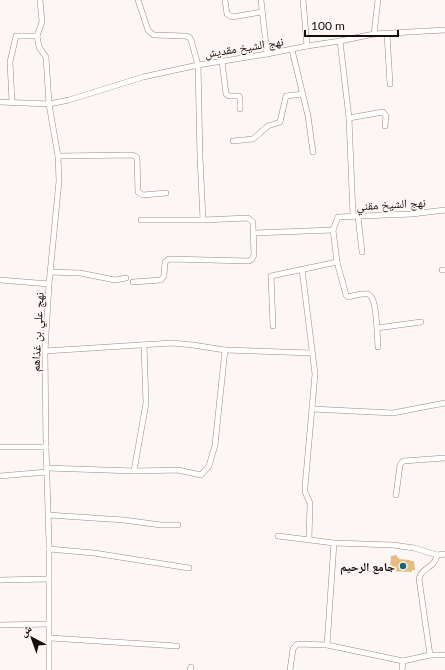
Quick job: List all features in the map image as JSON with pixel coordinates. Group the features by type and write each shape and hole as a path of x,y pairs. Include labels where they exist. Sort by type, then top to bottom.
{"street":[{"path":"12,102 10,62 16,36 37,36 42,22 40,0"},
{"path":"138,0 148,30 151,33 154,35 185,36 189,37 191,40 198,65 203,220"},
{"path":"225,0 228,14 232,17 262,12"},
{"path":"261,0 267,54"},
{"path":"303,0 307,46"},
{"path":"374,34 378,0"},
{"name":"نهج الشيخ مقديش","path":"0,102 49,104 69,100 143,77 198,65 292,50 374,34 445,30"},
{"path":"387,34 390,84"},
{"name":"نهج علي بن غذاهم","path":"37,36 40,47 46,57 49,104 58,156 59,181 44,351 49,549 49,670"},
{"path":"340,41 349,118 356,216 362,252"},
{"path":"292,50 308,116 313,152"},
{"path":"222,61 226,94 229,96 238,96 240,99 240,109"},
{"path":"233,140 253,139 268,126 280,122 286,96 303,94"},
{"path":"349,118 383,112 386,116 385,126"},
{"path":"58,156 132,154 137,158 138,192 142,195 166,193"},
{"name":"نهج الشيخ مقني","path":"333,230 338,217 412,214 445,210"},
{"path":"133,282 161,280 164,276 165,262 169,259 248,261 252,259 254,255 254,234 252,222 248,218 141,220"},
{"path":"254,234 333,230 337,262 346,295 348,297 366,294 371,296 374,302 378,347"},
{"path":"273,326 272,276 337,262"},
{"path":"302,270 315,374 305,487 305,492 310,503 308,540"},
{"path":"50,272 80,273 115,280 126,278"},
{"path":"0,280 49,284"},
{"path":"377,328 420,322"},
{"path":"44,351 172,343 225,350 312,353"},
{"path":"134,471 146,403 144,345"},
{"path":"0,476 47,470 178,470 201,475 209,466 214,445 225,350"},
{"path":"312,408 393,413 445,403"},
{"path":"0,447 46,447"},
{"path":"396,495 400,465 403,461 445,458"},
{"path":"48,515 124,520 161,525 178,525"},
{"path":"278,536 334,543 393,545 414,548 436,555 445,554"},
{"path":"327,645 334,543"},
{"path":"49,549 94,553 189,568"},
{"path":"430,655 419,579 422,571 432,565 435,561 436,555"},
{"path":"0,580 49,579"},
{"path":"0,625 49,624"},
{"path":"50,638 177,646"},
{"path":"290,670 292,649 298,644 327,645 403,661 430,655 445,655"},
{"path":"402,670 403,661"}],"building":[{"name":"جامع الرحيم","path":"397,555 397,558 399,557 399,559 414,561 415,570 412,570 412,572 390,571 391,556"}],"place":[{"name":"جامع الرحيم","path":"403,566"}]}
